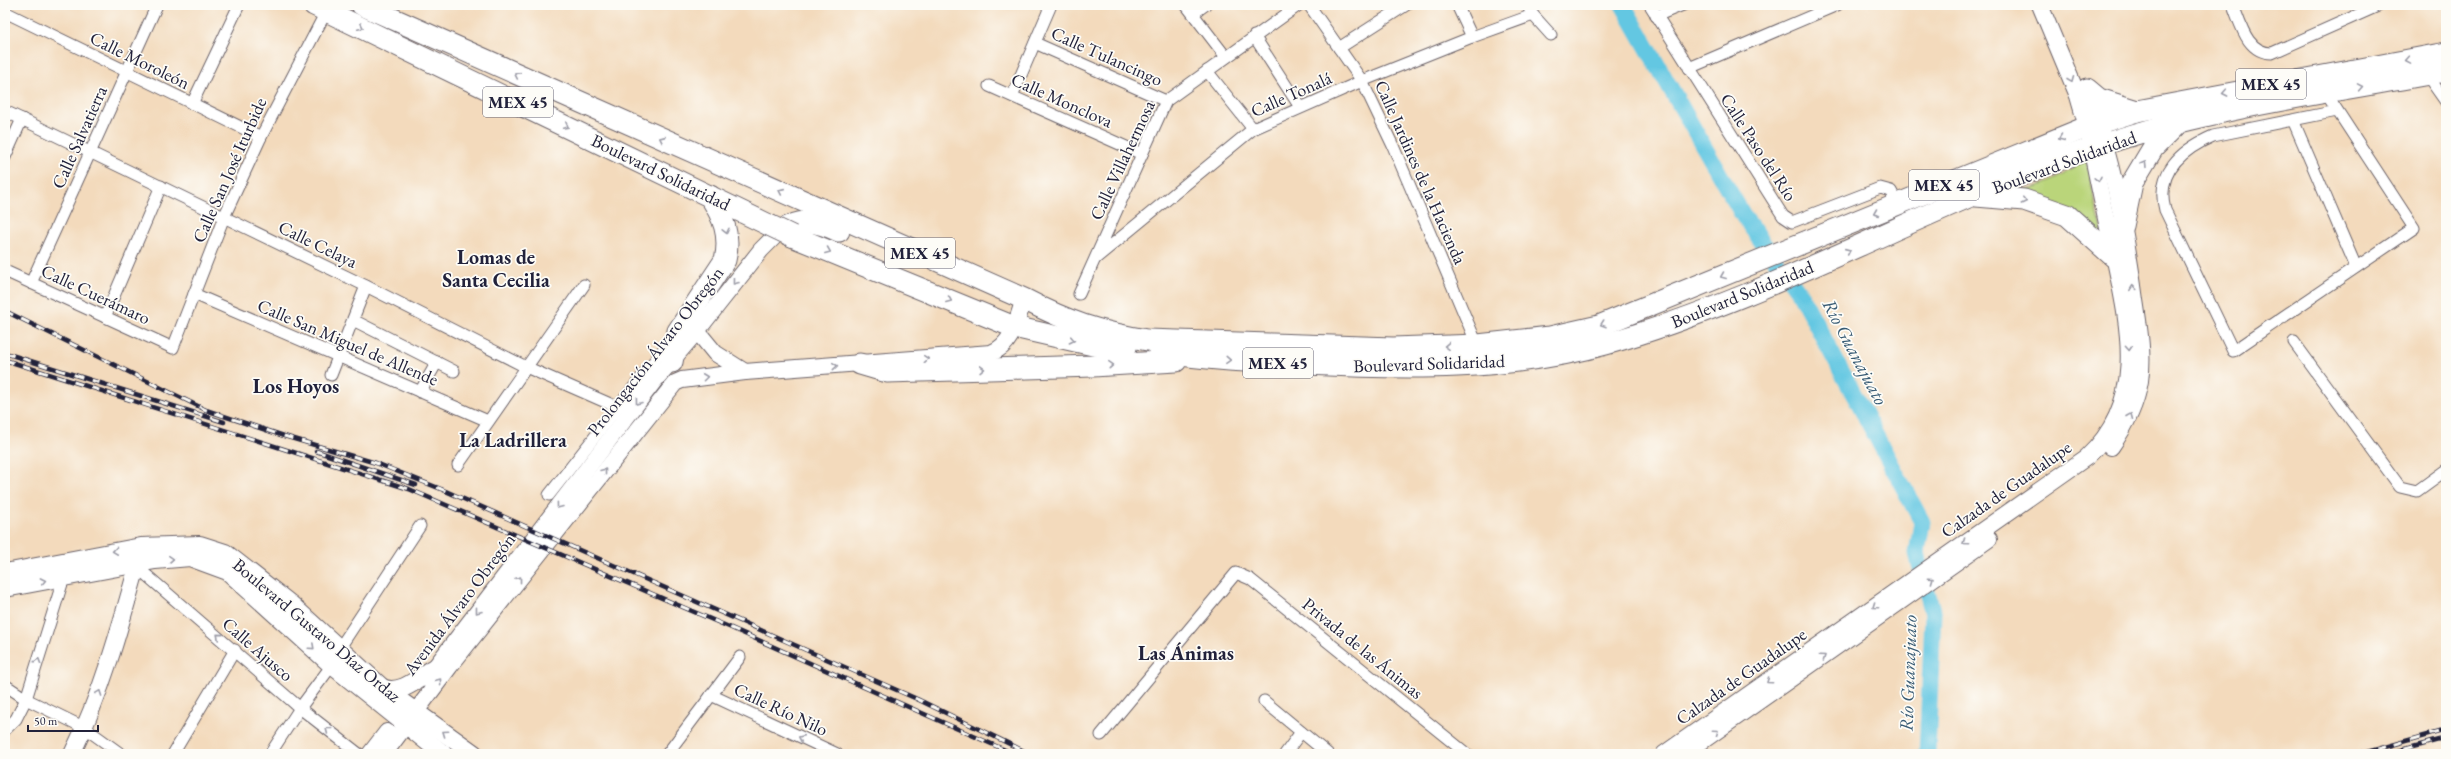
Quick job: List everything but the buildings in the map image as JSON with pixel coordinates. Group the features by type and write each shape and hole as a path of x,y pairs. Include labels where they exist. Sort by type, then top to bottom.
{"highway":[{"name":"Boulevard Solidaridad","path":"362,5 1024,299 1074,324 1118,335 1148,340 1393,348 1552,357 1604,344 1670,324 1772,283 1972,196 2098,146 2226,110 2437,73"},
{"name":"Boulevard Solidaridad","path":"323,7 780,231 1014,327 1093,345 1202,359 1392,368 1479,354 1599,326 2092,125 2136,111 2446,53"},
{"path":"2087,89 2099,99 2136,111"},
{"path":"2122,226 2132,183 2153,148 2177,124"},
{"path":"672,362 725,260 728,248 725,226 710,196"},
{"path":"1972,196 2024,200 2067,215 2114,257"},
{"path":"780,231 799,221 820,222 928,272 991,297 1024,299"},
{"path":"860,364 887,372 1093,366 1202,359"}],"main road":[{"name":"Boulevard Gustavo Díaz Ordaz","path":"5,588 134,548 200,545 225,552 290,604 336,657 382,688 406,716 443,754"},
{"name":"Boulevard Gustavo Díaz Ordaz","path":"5,573 66,568 138,565 190,557 228,571 336,657 406,716 474,754"},
{"path":"382,688 403,688 433,669"}],"street":[{"name":"Calle Salvatierra","path":"31,283 156,5"},
{"path":"192,104 239,5"},
{"path":"1012,96 1051,5"},
{"path":"1205,5 1190,9 1226,57"},
{"name":"Calle Villahermosa","path":"1079,294 1166,101 1254,36 1299,5"},
{"name":"Calle Jardines de la Hacienda","path":"1309,5 1362,81 1394,146 1479,354"},
{"path":"1339,48 1406,5"},
{"path":"1457,5 1472,36"},
{"path":"1527,5 1533,15 1551,35"},
{"name":"Calle Paso del Río","path":"1650,5 1783,216 1792,222 1880,188 1891,191 1898,204"},
{"path":"1656,16 1682,5"},
{"path":"1689,68 1837,5"},
{"path":"2040,5 2078,96 2092,125"},
{"path":"2051,5 2087,89 2092,125"},
{"path":"2233,5 2252,46 2261,53 2272,53 2380,5"},
{"name":"Calle San José Iturbide","path":"173,348 224,217 323,7"},
{"name":"Calle Moroleón","path":"5,12 192,104 261,136"},
{"name":"Calle Tonalá","path":"1096,258 1252,129 1300,107 1472,36 1533,15"},
{"path":"1254,36 1300,107"},
{"name":"Calle Tulancingo","path":"1035,43 1166,101"},
{"path":"1207,71 1252,129"},
{"path":"2437,73 2446,102"},
{"name":"Calle Monclova","path":"989,86 1142,154"},
{"path":"2326,93 2414,228 2233,351 2165,210 2161,196 2162,185 2170,169 2195,144 2213,136 2337,111"},
{"name":"Calle Celaya","path":"5,111 366,286 526,367 617,407"},
{"path":"5,157 22,119"},
{"path":"2292,120 2356,267"},
{"name":"Calzada de Guadalupe","path":"1949,560 2093,464 2111,446 2130,418 2140,383 2142,355 2122,226 2092,125"},
{"name":"Calzada de Guadalupe","path":"1684,754 2087,457 2106,436 2124,400 2130,360 2127,317 2114,257 2098,146"},
{"path":"106,316 161,186"},
{"name":"Prolongación Álvaro Obregón","path":"688,331 780,231"},
{"name":"Calle Cuerámaro","path":"5,271 173,348"},
{"path":"458,465 584,285"},
{"path":"331,375 366,286"},
{"name":"Calle San Miguel de Allende","path":"194,294 488,421"},
{"path":"549,495 617,407 649,376 688,331 715,353 745,372 991,353 1004,346 1014,327 1024,299"},
{"path":"353,320 454,371"},
{"path":"2294,342 2400,487 2417,491 2446,470"},
{"path":"420,392 437,362"},
{"name":"Prolongación Álvaro Obregón","path":"540,541 649,376 672,362"},
{"name":"Prolongación Álvaro Obregón","path":"540,541 669,388 682,380 745,372"},
{"path":"270,754 336,657 420,526"},
{"name":"Avenida Álvaro Obregón","path":"384,754 433,669 540,541"},
{"name":"Avenida Álvaro Obregón","path":"370,754 406,716 540,541"},
{"path":"72,754 85,728 105,677 138,565"},
{"name":"Calle Ajusco","path":"138,565 300,708 359,754"},
{"path":"5,730 16,720 26,698 66,568"},
{"name":"Privada de las Ánimas","path":"1101,734 1236,573 1250,579 1467,754"},
{"name":"Calzada de Guadalupe","path":"1664,754 1908,589"},
{"path":"173,754 235,650"},
{"path":"667,754 740,657"},
{"path":"5,685 26,698 85,728 121,754"},
{"name":"Calle Río Nilo","path":"711,696 837,754"},
{"path":"1264,701 1328,754"},
{"path":"1285,754 1301,732"}],"green space":[{"path":"2086,159 2103,238 2017,191 2045,184 2069,171"}],"waterway":[{"name":"Río Guanajuato","path":"1623,5 1744,217 1800,294 1922,522 1917,553 1933,614 1927,754"}],"railway":[{"path":"5,311 206,410 284,436 376,463 441,489 917,699 1026,752"},
{"path":"5,353 224,422"},
{"path":"5,360 409,489 729,627 1014,754"},
{"path":"316,451 416,485"},
{"path":"2360,754 2446,730"},
{"path":"2387,754 2446,738"}],"district":[{"name":"Lomas de Santa Cecilia","path":"496,268"},
{"name":"Los Hoyos","path":"296,386"},
{"name":"La Ladrillera","path":"513,440"},
{"name":"Las Ánimas","path":"1186,653"}]}
